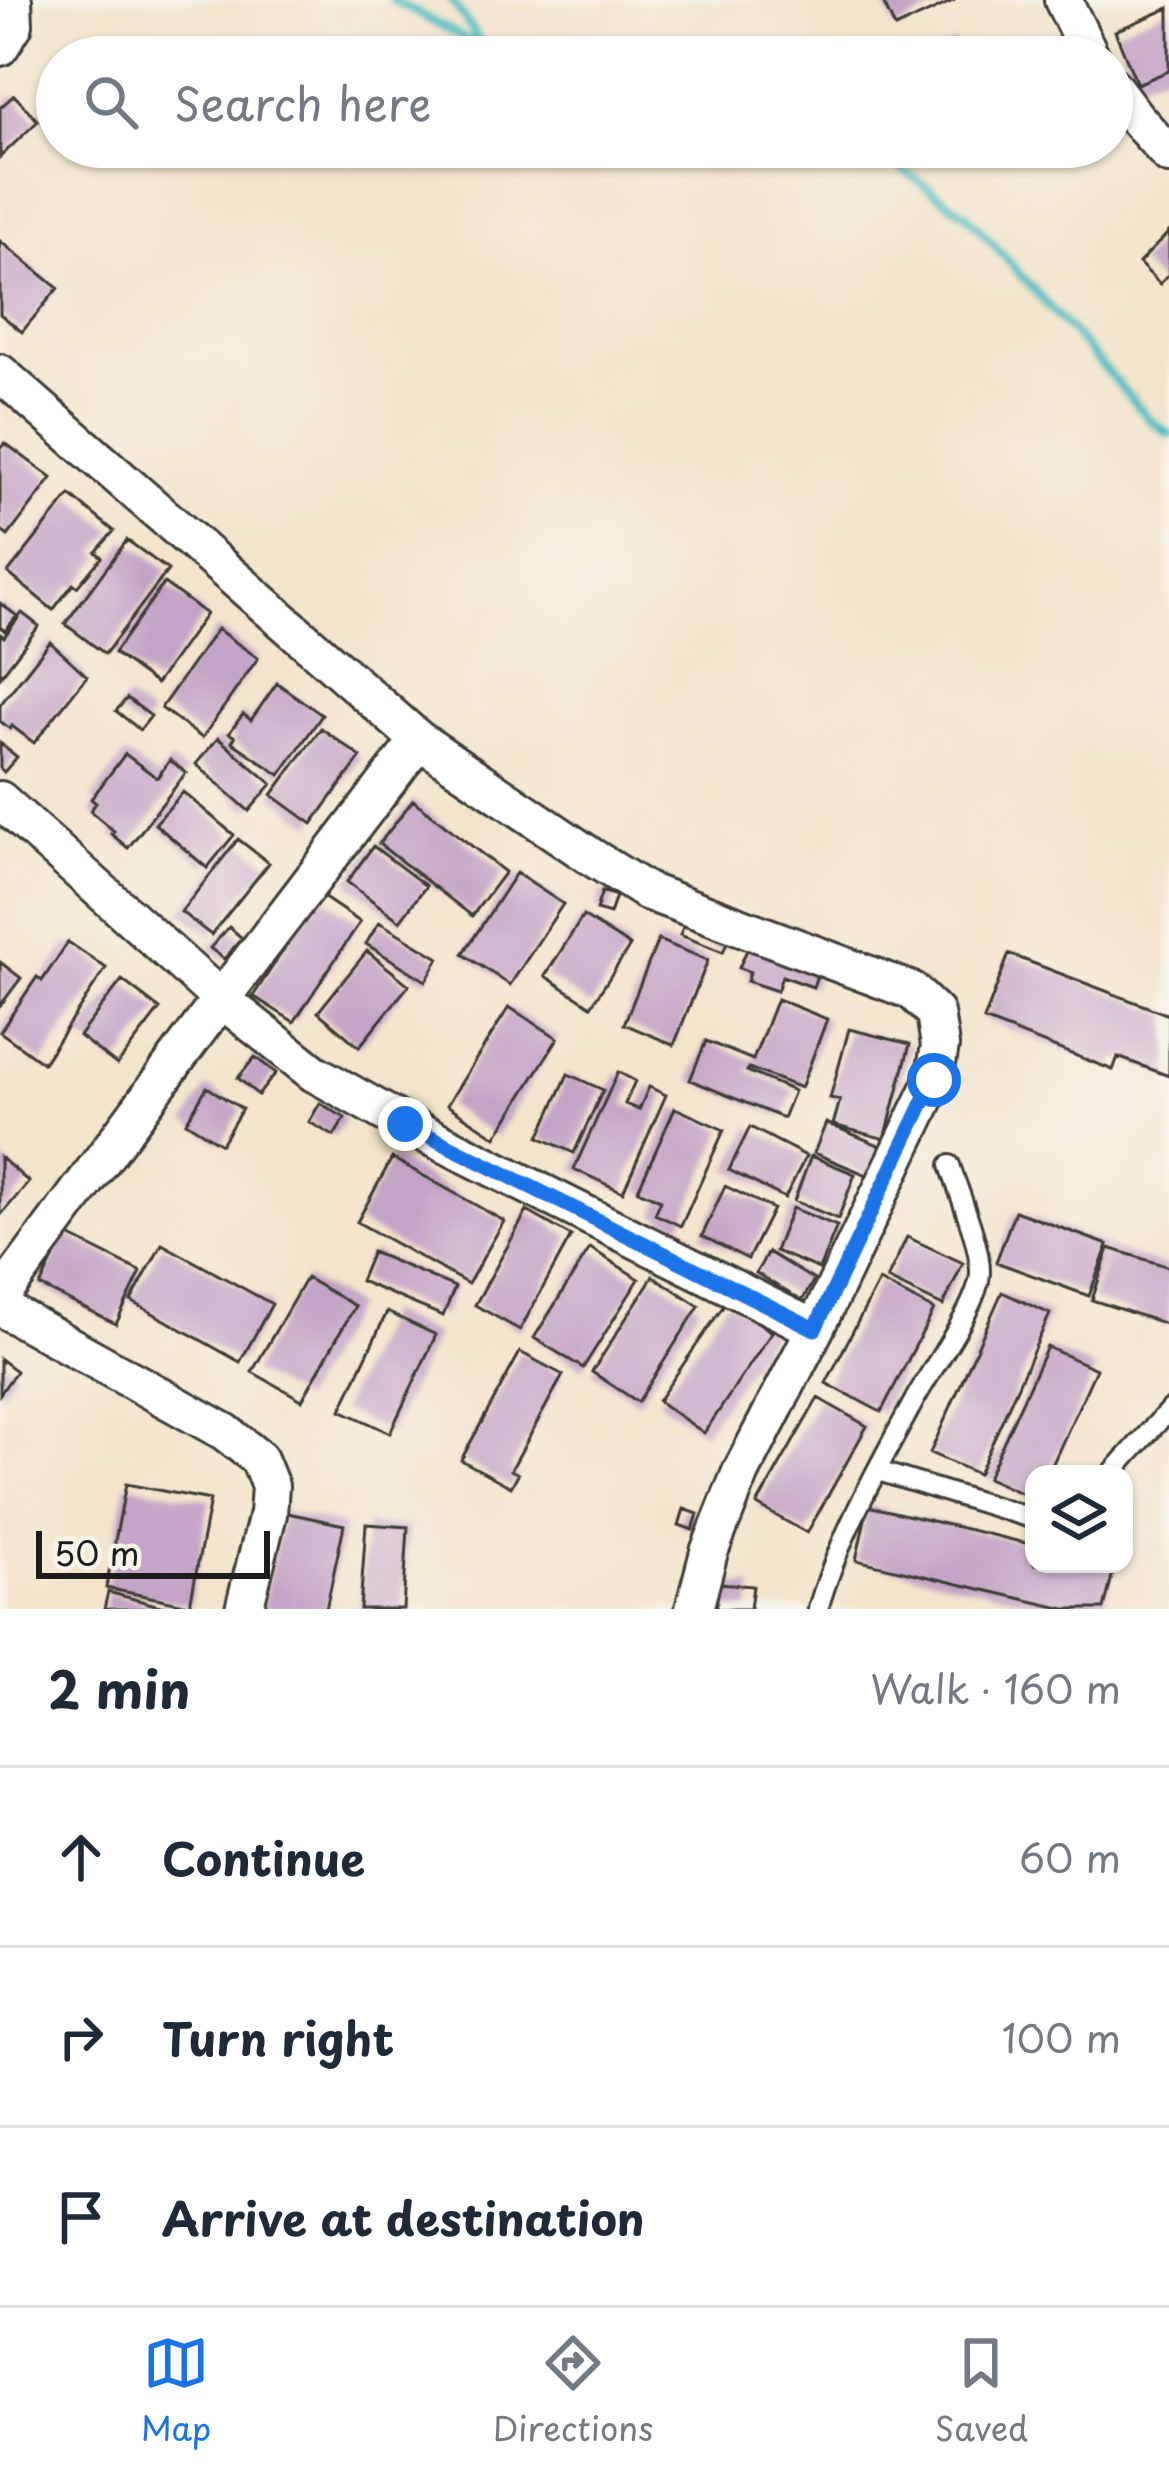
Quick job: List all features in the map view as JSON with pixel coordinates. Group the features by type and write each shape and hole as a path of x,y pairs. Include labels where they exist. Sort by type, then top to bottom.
{"street":[{"path":"0,47 14,25 13,0"},
{"path":"1063,0 1081,36"},
{"path":"1133,114 1169,155"},
{"path":"0,373 419,740 646,890 912,991 935,1013 940,1046 934,1080 741,1472 694,1609"},
{"path":"244,1609 268,1514 270,1486 260,1459 225,1432 0,1303 221,999 419,740"},
{"path":"0,800 221,999 314,1073 405,1124 815,1329"}],"lane":[{"path":"818,1609 830,1568 914,1400 976,1294 981,1274 977,1251 950,1165"},
{"path":"1120,1465 1169,1410"},
{"path":"878,1472 1025,1516"}],"building":[{"path":"882,0 955,0 895,28"},
{"path":"1169,8 1169,71 1137,84 1133,36 1117,36 1115,31"},
{"path":"14,95 36,123 0,157 0,108"},
{"path":"1169,232 1169,274 1160,284 1139,263"},
{"path":"0,241 58,288 22,332 0,314"},
{"path":"5,443 52,478 8,536 0,530 0,449"},
{"path":"70,495 114,531 96,552 102,557 53,610 8,573"},
{"path":"127,540 168,570 105,654 65,624"},
{"path":"164,583 206,614 156,684 114,653"},
{"path":"0,603 17,616 5,631 0,627"},
{"path":"22,613 39,626 0,677 0,634 4,637"},
{"path":"217,629 258,658 202,738 161,708"},
{"path":"50,642 87,676 34,743 0,721 0,705"},
{"path":"277,683 322,715 280,775 232,742 235,737 229,733 243,714 251,720"},
{"path":"127,698 151,716 140,730 116,711"},
{"path":"321,728 361,757 312,824 272,795"},
{"path":"218,738 272,784 249,811 196,764"},
{"path":"0,743 17,757 4,772 0,768"},
{"path":"125,754 157,778 170,760 186,773 128,848 90,811 96,803 91,799"},
{"path":"183,792 234,835 207,868 155,824"},
{"path":"413,800 505,872 472,916 379,844"},
{"path":"238,839 269,863 211,935 181,912"},
{"path":"373,846 426,886 400,921 347,882"},
{"path":"516,873 563,904 510,985 463,954"},
{"path":"602,891 616,896 610,914 596,910"},
{"path":"320,895 360,922 294,1022 253,996"},
{"path":"583,916 630,946 591,1006 545,976"},
{"path":"687,917 730,934 723,952 680,935"},
{"path":"379,922 439,958 426,981 366,944"},
{"path":"229,927 242,938 224,959 210,948"},
{"path":"658,940 708,960 674,1045 624,1024"},
{"path":"751,941 820,966 813,987 782,976 777,991 747,981 750,972 739,968"},
{"path":"68,942 106,968 43,1063 0,1032 37,977 42,981"},
{"path":"367,951 409,985 359,1047 318,1012"},
{"path":"1009,954 1169,1015 1169,1076 1118,1057 1113,1070 984,1020"},
{"path":"0,962 21,978 0,1006"},
{"path":"122,980 160,1009 117,1065 79,1036"},
{"path":"777,999 827,1019 801,1088 747,1071 794,1091 783,1118 690,1080 706,1041 753,1060"},
{"path":"509,1007 558,1038 496,1137 447,1105"},
{"path":"849,1029 910,1044 885,1139 833,1125 840,1100 830,1098"},
{"path":"255,1057 276,1073 258,1095 238,1078"},
{"path":"618,1072 635,1081 625,1104 639,1110 649,1087 666,1095 623,1192 574,1169"},
{"path":"568,1074 603,1090 574,1153 539,1137"},
{"path":"207,1087 242,1109 221,1144 186,1122"},
{"path":"320,1103 345,1118 334,1136 309,1122"},
{"path":"675,1108 724,1130 681,1226 655,1214 661,1200 638,1190"},
{"path":"826,1123 886,1148 874,1178 814,1153"},
{"path":"750,1127 806,1156 785,1198 729,1170"},
{"path":"811,1156 855,1174 838,1219 794,1201"},
{"path":"0,1157 29,1182 0,1216"},
{"path":"392,1158 504,1221 468,1284 357,1222"},
{"path":"725,1186 773,1209 748,1259 702,1236"},
{"path":"792,1208 837,1226 819,1269 775,1251"},
{"path":"527,1211 571,1236 520,1330 475,1305"},
{"path":"1015,1211 1108,1245 1089,1296 996,1262"},
{"path":"65,1234 141,1272 116,1324 40,1286"},
{"path":"907,1237 963,1263 943,1306 887,1279"},
{"path":"162,1244 272,1304 240,1362 131,1301"},
{"path":"590,1248 639,1279 583,1368 534,1338"},
{"path":"1109,1248 1169,1267 1169,1325 1092,1300"},
{"path":"372,1252 455,1287 443,1316 360,1281"},
{"path":"768,1252 814,1280 802,1301 756,1273"},
{"path":"653,1276 699,1306 638,1402 592,1372"},
{"path":"306,1278 355,1306 302,1400 252,1372"},
{"path":"879,1281 934,1310 881,1412 826,1383"},
{"path":"1002,1292 1050,1314 978,1474 930,1453"},
{"path":"727,1301 772,1332 704,1433 658,1401"},
{"path":"387,1312 436,1335 390,1433 341,1410"},
{"path":"1047,1347 1096,1369 1052,1465 1025,1465 1025,1495 987,1478"},
{"path":"520,1352 563,1375 511,1470 518,1474 511,1487 461,1460"},
{"path":"0,1359 16,1371 0,1394"},
{"path":"818,1398 867,1426 807,1533 757,1505"},
{"path":"126,1484 210,1500 190,1605 106,1588"},
{"path":"868,1506 1025,1543 1025,1573 1113,1573 1104,1609 1065,1609 856,1560"},
{"path":"684,1509 698,1514 693,1530 679,1525"},
{"path":"283,1512 344,1525 326,1609 262,1609"},
{"path":"366,1524 408,1527 403,1609 360,1609"},
{"path":"719,1583 753,1586 750,1609 716,1609"},
{"path":"108,1592 167,1608 167,1609 104,1609"}],"waterway":[{"path":"392,0 460,36"},
{"path":"451,0 476,36"},
{"path":"900,168 967,215 1151,421 1169,434"}],"route":[{"path":"405,1124 815,1329 934,1080"}]}
